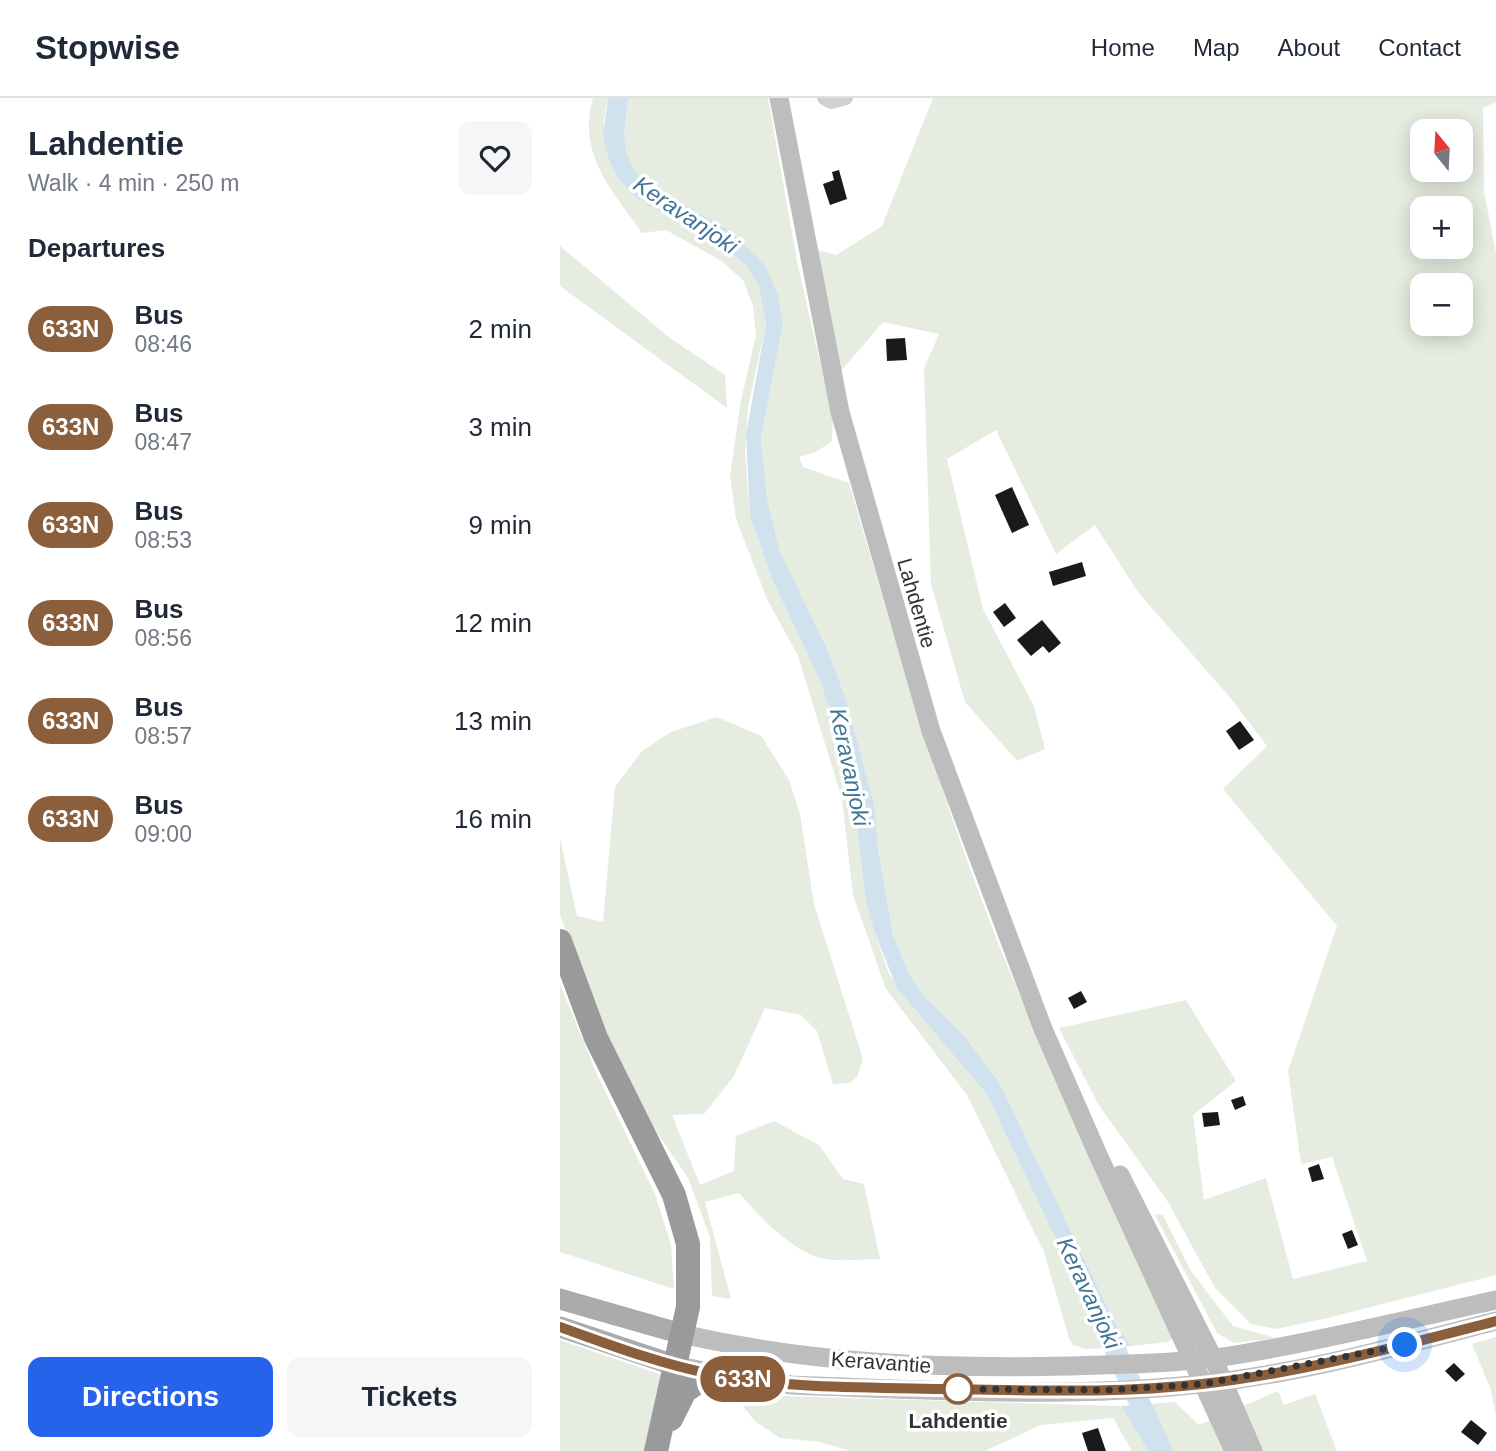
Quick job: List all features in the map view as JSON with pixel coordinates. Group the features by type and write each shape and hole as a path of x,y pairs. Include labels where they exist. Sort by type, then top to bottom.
{"highway":[{"path":"560,941 596,1038 674,1195 683,1222 690,1284 657,1450"},
{"path":"657,1450 685,1391 710,1374"}],"main road":[{"name":"Lahdentie","path":"779,98 840,412 931,731 1017,963 1098,1157 1234,1451"},
{"name":"Lahdentie","path":"1077,1102 1135,1203 1213,1358 1254,1451"},
{"name":"Keravantie","path":"560,1299 682,1334 751,1349 847,1361 925,1366 1097,1365 1213,1358 1248,1353 1496,1300"},
{"name":"Keravantie","path":"560,1327 674,1365 710,1374 792,1385 1108,1390 1223,1381 1405,1345 1496,1321"}],"street":[{"path":"824,98 831,102 846,98"}],"shaded area":[{"path":"593,98 608,98 604,119 605,139 617,177 725,249 746,265 758,284 766,323 748,408 745,452 750,516 772,579 821,683 840,745 856,819 866,901 874,931 889,974 986,1093 1095,1321 1100,1348 1085,1349 1073,1345 1069,1338 1044,1252 967,1095 886,989 853,895 842,799 798,656 767,599 736,519 730,476 741,400 756,335 753,306 743,280 720,260 666,230 642,233 600,171 590,137 589,118"},
{"path":"629,98 768,98 797,261 833,419 832,441 816,452 799,457 803,467 849,483 918,713 976,884 1039,1040 1176,1335 1168,1342 1131,1346 1117,1327 998,1080 964,1036 925,997 908,972 893,935 878,848 875,808 846,699 826,646 780,552 767,498 761,438 783,324 733,233 644,181 636,172 630,162 625,142"},
{"path":"933,98 1496,98 1496,102 1483,108 1484,191 1496,253 1496,1275 1276,1329 1251,1324 1215,1288 1168,1202 1098,1104 1059,1028 1186,1000 1236,1081 1193,1115 1204,1200 1266,1178 1293,1279 1367,1261 1332,1157 1301,1164 1288,1071 1337,926 1223,789 1267,746 1233,701 1138,592 1095,525 1056,554 996,430 947,459 983,609 1034,706 1045,749 1017,761 965,702 931,584 924,369 939,334 883,322 841,371 815,249 836,255 882,226"},
{"path":"560,246 670,338 725,375 727,408 560,286"},
{"path":"717,717 761,736 789,780 800,814 814,904 863,1059 857,1077 850,1083 833,1084 817,1031 801,1015 765,1008 734,1076 704,1114 672,1115 700,1185 734,1171 736,1136 774,1121 819,1145 843,1179 864,1184 880,1259 838,1260 813,1256 789,1242 739,1193 705,1202 731,1299 712,1296 710,1237 688,1178 634,1099 593,1005 560,915 560,838 577,916 603,922 615,787 642,751 671,732"},
{"path":"560,984 596,1072 655,1194 671,1244 674,1289 560,1252"},
{"path":"1155,1215 1163,1215 1191,1271 1233,1326 1276,1338 1234,1343 1217,1333"},
{"path":"1496,1337 1496,1416 1491,1390 1472,1344"},
{"path":"560,1340 662,1375 644,1451 560,1451"},
{"path":"1278,1391 1284,1405 1315,1394 1337,1451 1172,1451 1150,1404 1175,1402 1199,1425"},
{"path":"746,1395 1121,1406 1148,1451 1132,1451 1113,1418 1041,1425 985,1451 850,1451 820,1442 780,1438 756,1422 740,1403"}],"water":[{"path":"608,98 629,98 625,142 630,162 636,172 644,181 733,233 765,266 778,295 783,324 761,438 767,498 780,552 826,646 846,699 875,808 878,848 893,935 908,972 925,997 964,1036 998,1080 1117,1327 1131,1346 1100,1348 1095,1321 986,1093 897,988 874,931 866,901 856,819 840,745 821,683 772,579 750,516 746,435 766,323 758,284 746,265 726,249 637,198 617,177 609,160 603,135"},
{"path":"1150,1404 1172,1451 1148,1451 1121,1406"}],"building":[{"path":"839,170 847,199 830,205 823,184 834,180 832,172"},
{"path":"905,338 907,360 887,361 886,339"},
{"path":"1012,487 1029,525 1012,533 995,495"},
{"path":"1082,562 1086,576 1053,586 1049,572"},
{"path":"1005,603 1016,618 1004,627 993,612"},
{"path":"1042,620 1061,643 1049,653 1043,646 1031,656 1017,640"},
{"path":"1240,721 1254,740 1239,750 1226,731"},
{"path":"1081,991 1087,1002 1074,1009 1068,998"},
{"path":"1243,1096 1246,1105 1235,1110 1231,1100"},
{"path":"1218,1112 1220,1125 1204,1127 1202,1113"},
{"path":"1319,1164 1324,1179 1312,1182 1308,1168"},
{"path":"1352,1230 1358,1245 1348,1249 1342,1234"},
{"path":"1454,1363 1465,1374 1456,1382 1445,1371"},
{"path":"1471,1420 1487,1433 1478,1445 1461,1432"},
{"path":"1098,1428 1106,1451 1088,1451 1082,1433"}],"waterway":[{"name":"Keravanjoki","path":"1103,1323 1162,1451"}],"bus line":[{"name":"633N","path":"560,1327 674,1365 749,1380 814,1386 1057,1391 1166,1387 1247,1377 1405,1345 1496,1321"}],"place":[{"name":"Lahdentie","path":"958,1389"}],"route":[{"path":"958,1389 1108,1390 1203,1384 1405,1345"}]}
